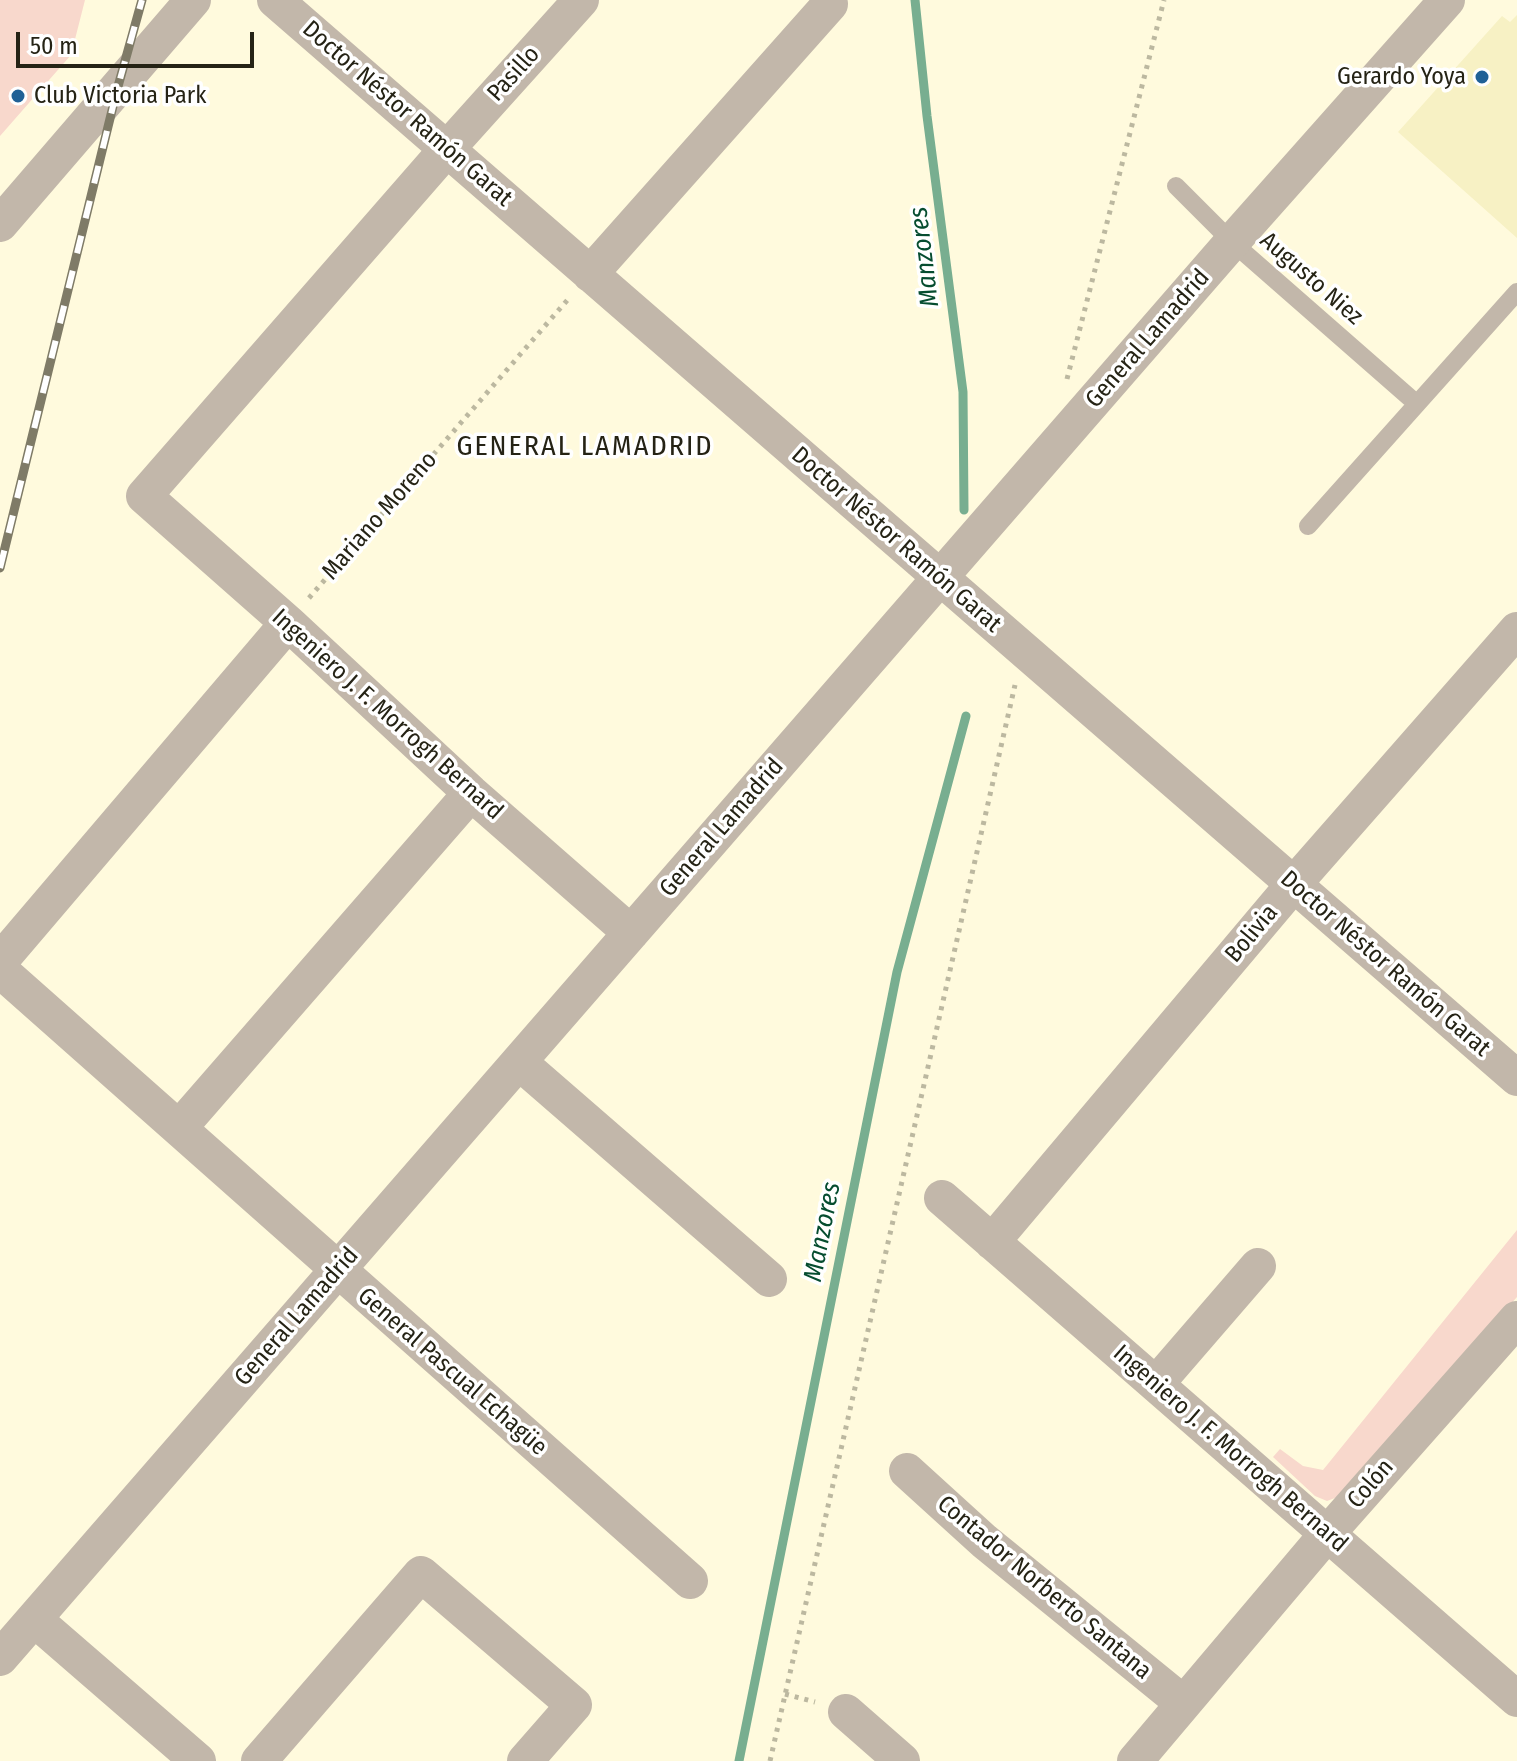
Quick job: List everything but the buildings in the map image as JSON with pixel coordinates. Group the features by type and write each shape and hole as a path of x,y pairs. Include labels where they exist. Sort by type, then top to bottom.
{"street":[{"path":"0,224 193,0"},
{"name":"Doctor Néstor Ramón Garat","path":"275,0 1517,1078"},
{"name":"Pasillo","path":"144,496 581,0"},
{"name":"General Lamadrid","path":"4,1647 34,1619 1232,242 1447,0"},
{"path":"590,274 830,4"},
{"name":"Ingeniero J. F. Morrogh Bernard","path":"144,496 288,623 471,793 631,933"},
{"path":"0,961 288,623"},
{"name":"Bolivia","path":"992,1242 1293,885 1517,630"},
{"path":"180,1127 471,793"},
{"name":"General Pascual Echagüe","path":"0,970 690,1581"},
{"path":"519,1062 769,1279"},
{"name":"Ingeniero J. F. Morrogh Bernard","path":"942,1198 1517,1699"},
{"path":"1156,1384 1258,1266"},
{"name":"Colón","path":"1135,1761 1327,1534 1517,1319"},
{"name":"Contador Norberto Santana","path":"907,1471 984,1541 1183,1703"},
{"path":"259,1761 421,1574 574,1705 525,1761"},
{"path":"34,1619 198,1761"},
{"path":"846,1712 902,1761"}],"lane":[{"name":"Augusto Niez","path":"1176,186 1232,242 1417,404"},
{"path":"1308,526 1517,292"}],"path":[{"path":"1064,393 1164,0"},
{"name":"Mariano Moreno","path":"288,623 590,274"},
{"path":"770,1761 1023,650"}],"shaded area":[{"name":"Club Victoria Park","path":"0,0 85,0 71,55 0,136"},
{"name":"Gerardo Yoya","path":"1517,15 1517,238 1398,132 1502,16 1510,22"},
{"path":"1517,1230 1517,1297 1343,1495 1327,1501 1315,1496 1273,1457 1280,1449 1303,1466 1323,1470"}],"waterway":[{"name":"Manzores","path":"915,0 963,392 964,510"},
{"name":"Manzores","path":"739,1761 897,972 966,716"}],"railway":[{"path":"0,568 117,90 142,0"}],"place":[{"name":"Gerardo Yoya","path":"1482,77"},
{"name":"Club Victoria Park","path":"18,96"}],"district":[{"name":"GENERAL LAMADRID","path":"585,447"}]}
